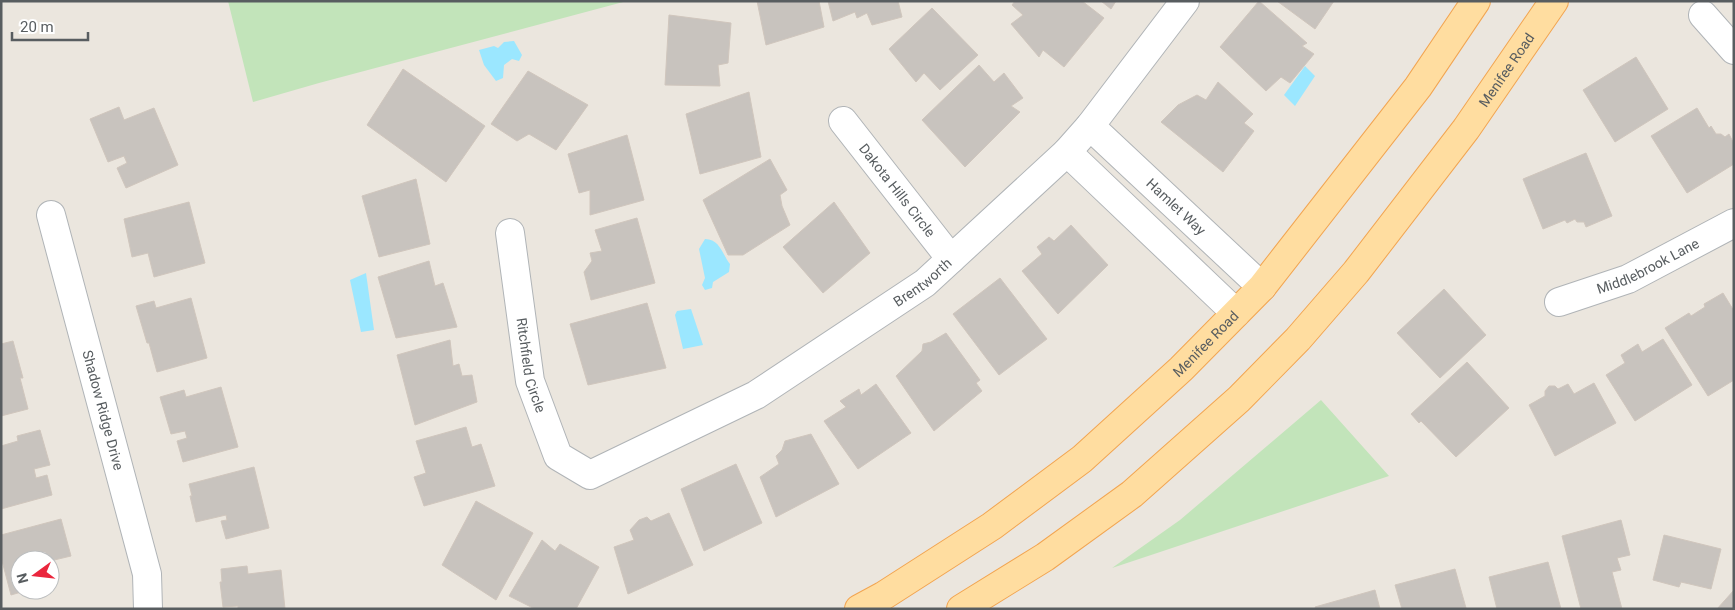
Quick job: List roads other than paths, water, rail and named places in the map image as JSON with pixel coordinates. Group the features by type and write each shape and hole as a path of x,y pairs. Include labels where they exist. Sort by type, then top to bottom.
{"main road":[{"name":"Menifee Road","path":"859,609 992,526 1082,459 1181,369 1262,287 1418,87 1476,1"},
{"name":"Menifee Road","path":"961,609 1045,556 1132,494 1239,399 1298,339 1356,272 1466,129 1554,1"}],"street":[{"name":"Brentworth","path":"590,475 756,395 925,283 1067,152 1090,126 1185,1"},
{"path":"1703,15 1734,50"},
{"name":"Dakota Hills Circle","path":"843,121 951,259"},
{"name":"Hamlet Way","path":"1090,126 1262,287"},
{"path":"1067,152 1236,313"},
{"name":"Shadow Ridge Drive","path":"51,215 147,574 148,609"},
{"name":"Middlebrook Lane","path":"1559,302 1628,279 1734,222"},
{"name":"Ritchfield Circle","path":"510,234 530,381 558,456 590,475"}],"water":[{"path":"514,41 522,55 519,61 512,59 504,65 503,78 496,81 484,65 479,50 494,46 498,48 504,42"},
{"path":"1305,66 1315,76 1295,106 1284,95"},
{"path":"705,239 717,244 730,264 729,272 713,282 712,288 705,290 702,285 705,278 699,249"},
{"path":"366,273 374,330 361,332 350,280"},
{"path":"691,309 703,345 683,349 675,315 677,311"}]}
